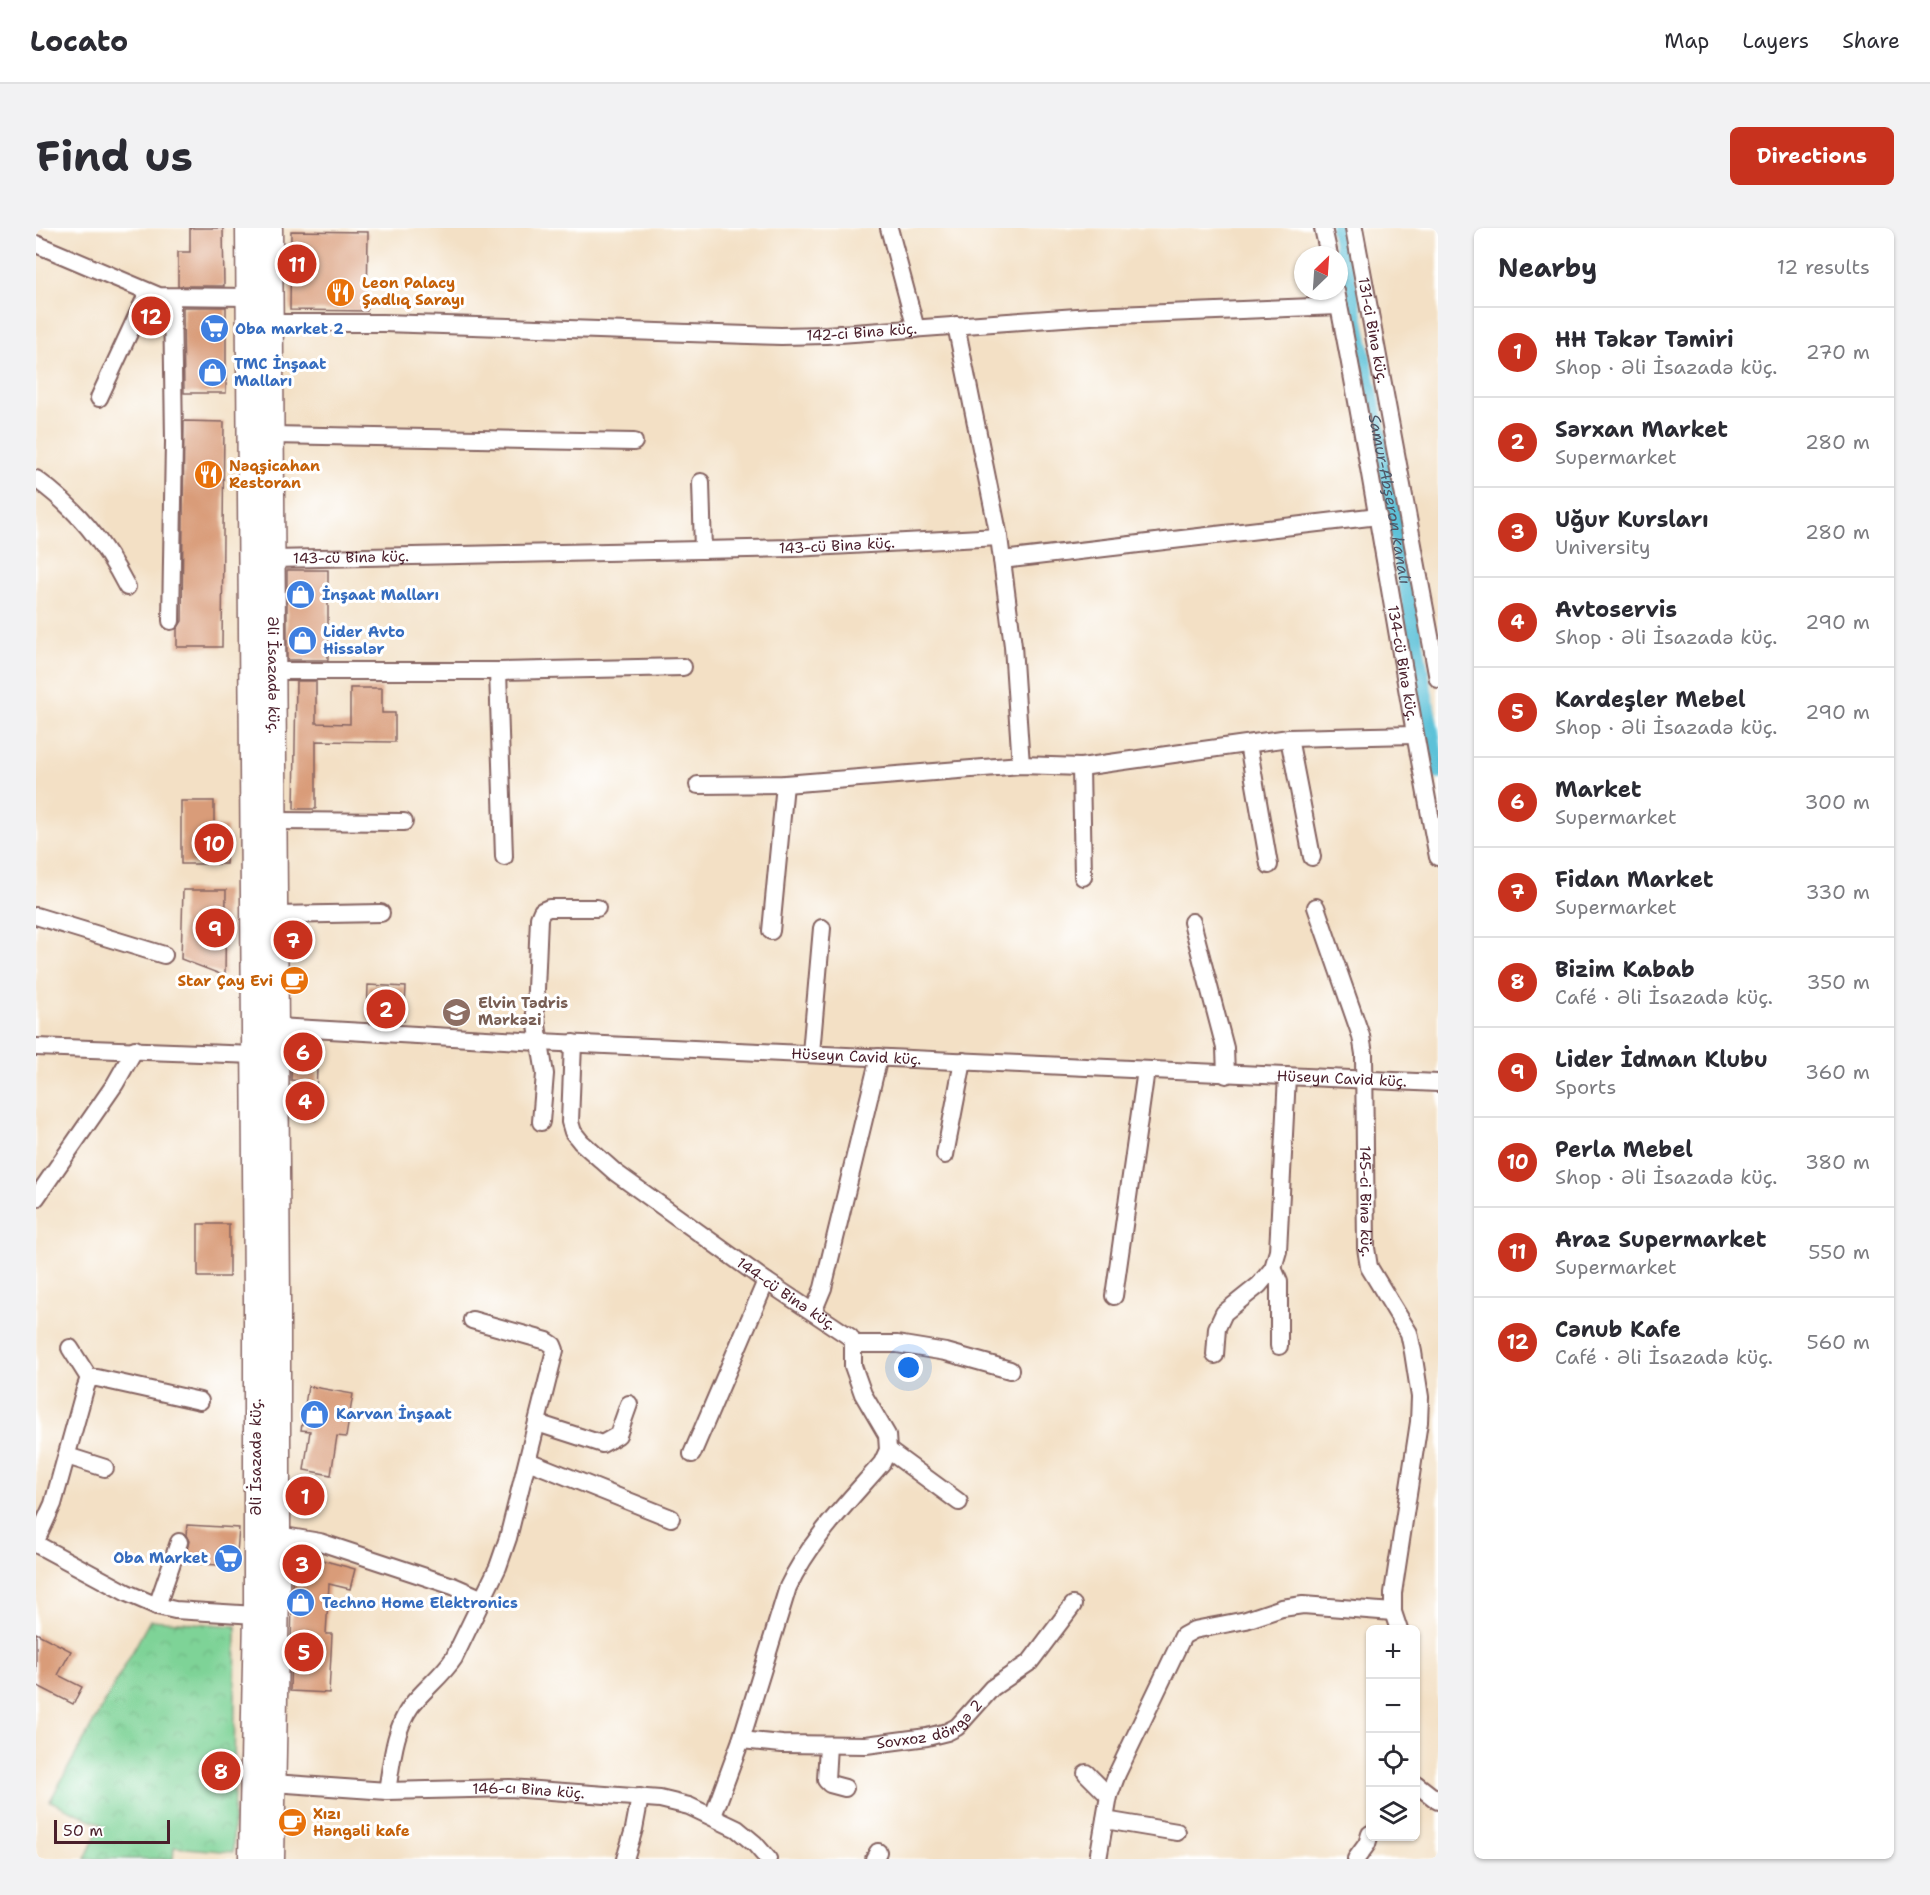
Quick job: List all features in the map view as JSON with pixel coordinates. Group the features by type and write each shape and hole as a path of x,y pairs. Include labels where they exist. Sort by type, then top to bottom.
{"main road":[{"path":"248,228 260,297"},
{"path":"260,323 260,297 270,228"},
{"name":"Əli İsazadə küç.","path":"260,323 272,435 275,821 274,915 266,1027"},
{"name":"Əli İsazadə küç.","path":"260,323 266,1027"},
{"path":"266,1027 266,1056"},
{"name":"Əli İsazadə küç.","path":"251,1859 266,1615 278,1535 266,1056"},
{"name":"Əli İsazadə küç.","path":"266,1056 266,1615 273,1784 272,1859"}],"street":[{"path":"889,228 916,329"},
{"path":"1323,228 1327,246"},
{"name":"131-ci Binə küç.","path":"1354,228 1438,679"},
{"path":"36,244 159,296 260,297"},
{"path":"99,398 148,292"},
{"path":"171,621 174,442 172,297"},
{"name":"142-ci Binə küç.","path":"260,323 383,323 781,336 826,335 1323,300"},
{"name":"134-cü Binə küç.","path":"1338,300 1378,516 1414,735 1438,857"},
{"path":"956,325 999,537 1013,646 1021,765"},
{"path":"272,435 634,442"},
{"path":"36,479 70,505 112,558 127,587"},
{"path":"701,482 703,550"},
{"path":"1002,560 1378,516"},
{"name":"143-cü Binə küç.","path":"273,559 794,548 999,537"},
{"path":"273,671 498,671 683,667"},
{"path":"498,671 504,857"},
{"path":"698,784 785,784 1021,765 1081,767 1289,738 1414,735"},
{"path":"1289,738 1312,857"},
{"path":"1248,744 1269,865"},
{"path":"1081,767 1083,877"},
{"path":"771,931 785,784"},
{"path":"275,821 404,822"},
{"path":"541,1122 545,1074 535,1013 539,918 542,912 549,908 597,908"},
{"name":"145-ci Binə küç.","path":"1316,908 1361,1036 1365,1080 1366,1248 1369,1267 1409,1333 1420,1397 1417,1442 1395,1572 1393,1612 1398,1625"},
{"path":"274,915 381,913"},
{"path":"36,916 164,955"},
{"path":"1192,922 1225,1048 1226,1075"},
{"path":"811,1053 822,928"},
{"name":"Hüseyn Cavid küç.","path":"266,1027 1226,1075 1438,1083"},
{"name":"144-cü Binə küç.","path":"573,1043 570,1122 573,1132 581,1142 616,1173 766,1281 842,1330 850,1337 853,1344"},
{"path":"36,1047 135,1049 266,1056"},
{"path":"36,1198 115,1084 135,1049"},
{"path":"813,1312 823,1288 879,1057"},
{"path":"945,1155 963,1061"},
{"path":"1114,1296 1146,1070"},
{"path":"1215,1355 1217,1328 1224,1313 1259,1285 1273,1268 1278,1251 1287,1076"},
{"path":"1273,1268 1279,1282 1279,1346"},
{"path":"692,1454 766,1281"},
{"path":"387,1791 396,1739 402,1720 412,1705 450,1664 498,1567 508,1538 555,1350 553,1345 547,1341 472,1320"},
{"path":"713,1816 741,1740 788,1587 799,1563 882,1463 888,1450 887,1435 863,1394 856,1376 853,1366 853,1344 897,1344 946,1352 1010,1370"},
{"path":"70,1348 89,1378"},
{"path":"89,1378 53,1504 36,1542 127,1593 157,1606 175,1610 266,1615"},
{"path":"89,1378 200,1401"},
{"path":"537,1424 603,1444 618,1435 629,1404"},
{"path":"888,1450 959,1502"},
{"path":"67,1456 105,1468"},
{"path":"528,1461 671,1518"},
{"path":"278,1535 320,1542 453,1586 483,1599"},
{"path":"157,1606 179,1542"},
{"name":"Sovxoz döngə 2","path":"741,1740 866,1745 947,1732 957,1727 992,1688 1030,1662 1073,1605"},
{"path":"1098,1859 1109,1796 1183,1636 1194,1630 1246,1620 1282,1608 1303,1605 1393,1612"},
{"path":"828,1745 826,1780 830,1784 844,1788"},
{"path":"1086,1773 1109,1796"},
{"name":"146-cı Binə küç.","path":"273,1784 387,1791 510,1788 640,1797 689,1806 713,1816 737,1829 768,1859"},
{"path":"1420,1787 1438,1801"},
{"path":"625,1859 640,1797"},
{"path":"1105,1820 1177,1832"},
{"path":"1356,1859 1368,1841"}],"green space":[{"path":"150,1620 236,1626 233,1852 174,1847 173,1859 85,1859 101,1824 50,1801"}],"building":[{"path":"190,228 223,228 224,286 178,286 178,252 190,252"},
{"path":"291,231 368,232 367,311 290,310"},
{"path":"183,307 226,307 226,393 184,393"},
{"path":"184,421 224,422 222,647 177,647 177,629 182,621"},
{"path":"287,570 328,570 328,660 287,660"},
{"path":"296,681 316,681 316,723 350,724 350,688 382,688 382,713 395,713 395,742 316,741 316,809 294,809"},
{"path":"181,801 214,801 214,827 227,827 226,864 181,864"},
{"path":"183,890 226,890 225,976 181,959"},
{"path":"368,985 406,987 404,1021 367,1019"},
{"path":"292,1041 318,1042 315,1120 297,1119 299,1081 291,1080"},
{"path":"198,1224 229,1224 229,1277 198,1277"},
{"path":"308,1386 353,1394 346,1437 337,1436 331,1475 304,1470 310,1431 301,1430"},
{"path":"187,1525 239,1528 236,1566 184,1563 189,1541 186,1535"},
{"path":"293,1552 355,1569 350,1589 329,1584 326,1634 332,1634 329,1693 290,1691"},
{"path":"36,1633 71,1651 58,1675 82,1687 73,1704 36,1685"}],"waterway":[{"name":"Samur-Abşeron kanalı","path":"1338,228 1394,514 1438,772"}],"place":[{"name":"Araz Supermarket","path":"297,264"},
{"name":"Leon Palaсу Şadlıq Sarayı","path":"341,292"},
{"name":"Cənub Kafe","path":"151,316"},
{"name":"Oba market 2","path":"214,329"},
{"name":"TMC İnşaat Malları","path":"213,373"},
{"name":"Nəqşicahan Restoran","path":"208,475"},
{"name":"İnşaat Malları","path":"301,595"},
{"name":"Lider Avto Hissələr","path":"302,641"},
{"name":"Perla Mebel","path":"214,843"},
{"name":"Lider İdman Klubu","path":"215,928"},
{"name":"Fidan Market","path":"293,940"},
{"name":"Star Çay Evi","path":"294,981"},
{"name":"Sərxan Market","path":"386,1009"},
{"name":"Elvin Tədris Mərkəzi","path":"457,1012"},
{"name":"Market","path":"303,1052"},
{"name":"Avtoservis","path":"305,1101"},
{"name":"Karvan İnşaat","path":"315,1414"},
{"name":"HH Təkər Təmiri","path":"305,1496"},
{"name":"Oba Market","path":"229,1558"},
{"name":"Uğur Kursları","path":"302,1564"},
{"name":"Techno Home Elektronics","path":"301,1603"},
{"name":"Kardeşler Mebel","path":"304,1652"},
{"name":"Bizim Kabab","path":"221,1771"},
{"name":"Xızı Həngəli kafe","path":"292,1823"}]}
